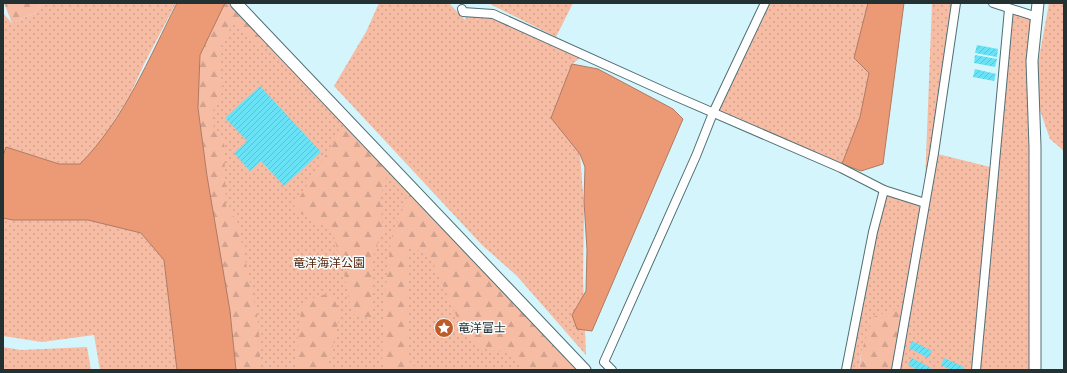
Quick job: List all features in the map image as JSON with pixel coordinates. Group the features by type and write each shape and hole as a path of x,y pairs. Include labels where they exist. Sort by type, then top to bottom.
{"street":[{"path":"236,3 585,370"},
{"path":"612,370 604,362 696,156 713,113 764,3"},
{"path":"896,370 925,203 956,3"},
{"path":"993,3 1037,17"},
{"path":"1035,370 1035,147 1032,61 1038,3"},
{"path":"462,9 463,12 493,14 713,113 841,168 884,190 925,203"},
{"path":"976,370 1009,9"},
{"path":"846,370 873,232 884,190"}],"green space":[{"path":"4,3 42,3 35,13 12,23"},
{"path":"42,3 176,3 144,64 130,95 98,146 80,164 59,164 6,147 3,156 3,13 12,23 35,13"},
{"path":"221,3 236,3 266,34 270,51 233,23 219,50 220,74 224,88 210,117 216,132 224,140 226,206 237,221 257,315 260,343 260,370 235,370 232,325 211,209 197,98 199,59"},
{"name":"竜洋海洋公園","path":"236,3 578,370 235,370 234,339 196,92 200,55 217,10"},
{"path":"379,3 449,3 465,20 468,12 488,14 584,55 572,64 551,118 580,154 584,207 583,280 586,355 517,276 482,245 334,86 366,32"},
{"path":"488,3 573,3 556,37"},
{"path":"764,3 868,3 854,58 869,73 860,117 842,164 713,113"},
{"path":"932,3 956,3 934,153 994,168 1009,12 1035,16 1035,80 1049,3 1064,3 1064,151 1050,139 1035,96 1035,370 897,370 861,354 859,370 846,370 884,190 924,209"},
{"path":"346,122 390,165 380,198 383,230 373,257 371,319 352,314 343,268 332,231 293,208"},
{"path":"411,187 579,370 527,370 506,353 476,347 460,324 429,254 408,247 409,361 418,370 390,370 382,359 384,304 391,239"},
{"path":"3,211 81,211 117,227 141,233 164,260 177,370 100,370 94,335 42,342 3,336"},
{"path":"332,292 340,315 327,370 295,370 301,309 311,299"},
{"path":"907,309 897,370 859,370 862,350 873,317 893,310"},
{"path":"3,347 21,350 87,347 91,370 3,370"}],"shaded area":[{"path":"177,3 225,3 200,55 198,108 207,176 230,311 236,370 177,370 164,260 141,233 88,220 13,220 3,218 3,156 6,147 59,164 80,164 96,147 123,108 146,67"},
{"path":"868,3 904,3 883,164 861,171 842,164 860,117 869,73 854,58"},
{"path":"572,64 598,69 673,109 683,119 592,331 577,329 572,315 586,291 587,250 584,201 585,167 580,154 551,118"}],"building":[{"path":"977,45 998,49 997,57 975,53"},
{"path":"975,55 997,59 995,67 974,63"},
{"path":"975,69 996,74 994,81 973,77"},
{"path":"260,86 321,152 284,186 261,161 250,171 234,153 247,141 225,118"},
{"path":"912,341 932,351 928,358 909,348"},
{"path":"912,358 931,368 930,370 918,370 908,365"},
{"path":"944,358 964,367 962,370 951,370 941,365"}],"place":[{"name":"竜洋富士","path":"444,328"}]}
